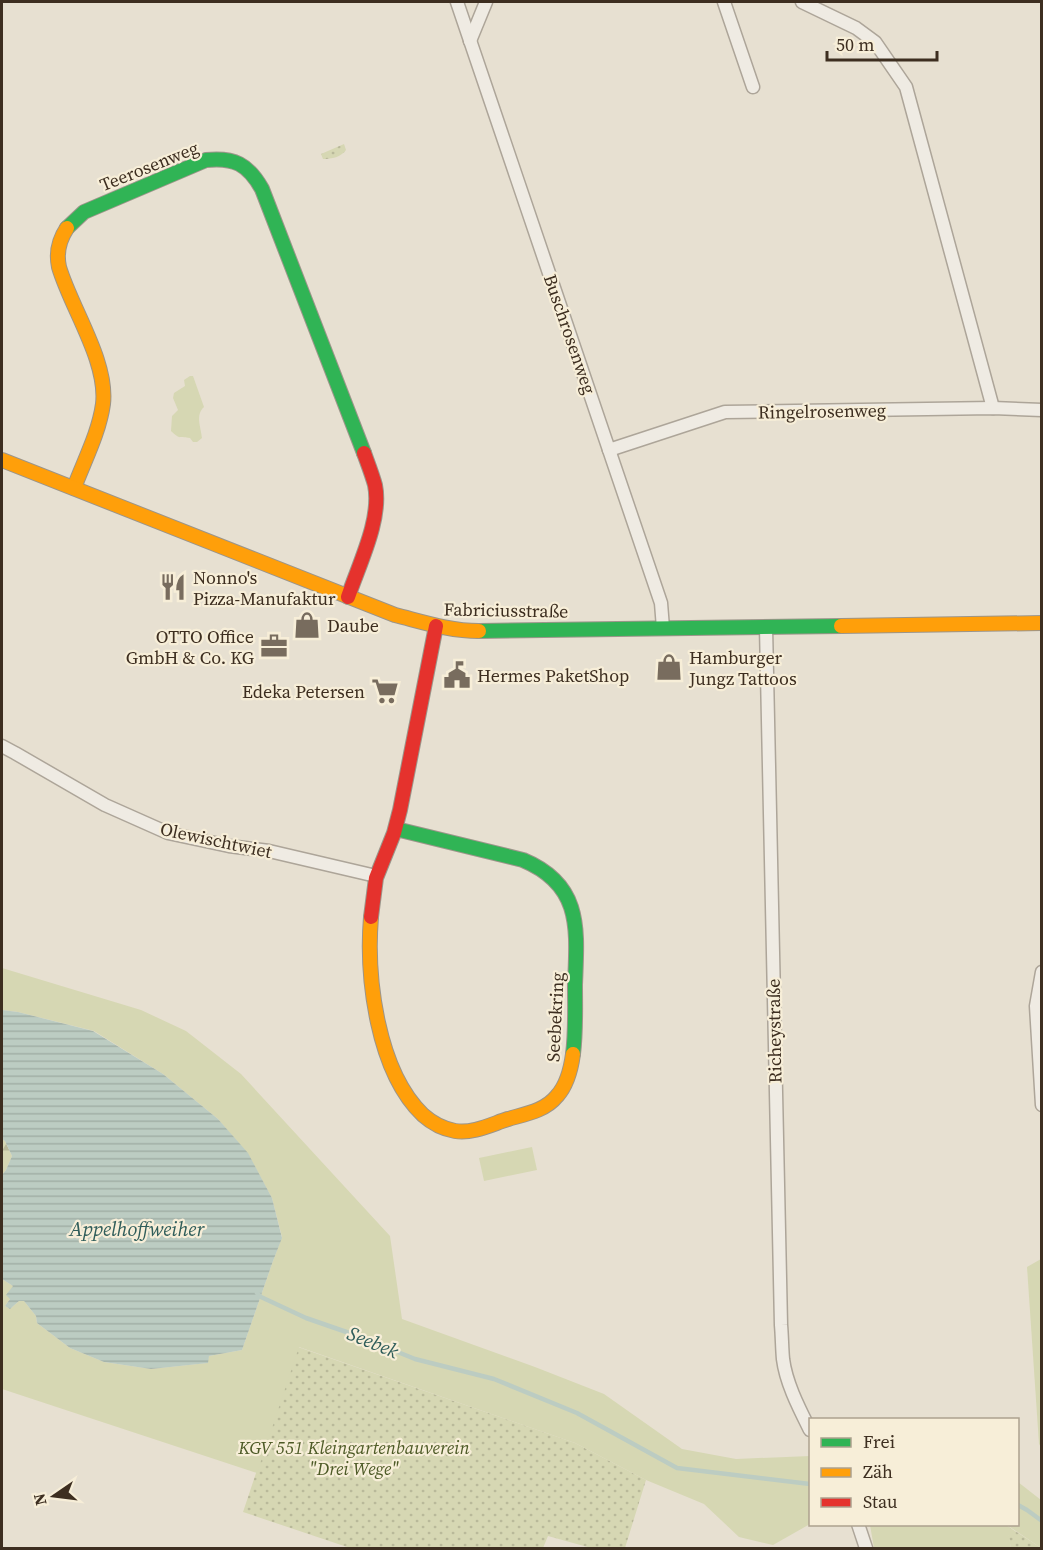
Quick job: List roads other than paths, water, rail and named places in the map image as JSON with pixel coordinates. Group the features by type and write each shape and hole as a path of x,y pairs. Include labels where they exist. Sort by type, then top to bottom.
{"street":[{"name":"Buschrosenweg","path":"457,2 661,603 663,628"},
{"path":"470,41 486,2"},
{"path":"724,2 753,87"},
{"path":"802,2 856,28 875,42 906,87 993,408"},
{"name":"Teerosenweg","path":"74,488 103,412 104,394 100,375 57,261 58,247 64,233 84,212 206,160 219,158 238,162 257,178 262,189 375,486 374,522 348,597"},
{"name":"Ringelrosenweg","path":"609,450 724,412 993,408 1041,410"},
{"name":"Fabriciusstraße","path":"2,460 348,597 395,615 436,627 465,631 1041,623"},
{"name":"Seebekring","path":"396,829 535,864 554,878 567,896 576,922 577,937 573,1052 569,1072 555,1099 544,1107 478,1130 452,1131 433,1123 410,1100 388,1055 378,1019 372,987 370,941 376,876 396,829 436,627"},
{"name":"Richeystraße","path":"766,627 781,1325 783,1361 800,1411 809,1428"},
{"name":"Olewischtwiet","path":"2,746 105,805 168,833 229,846 269,851 376,876"},
{"path":"1041,972 1036,1006 1041,1106"},
{"path":"859,1526 866,1548"}],"water":[{"name":"Appelhoffweiher","path":"2,1010 93,1031 163,1074 218,1119 248,1153 272,1198 282,1238 242,1350 209,1356 208,1363 151,1369 104,1362 70,1348 37,1323 36,1316 24,1301 19,1301 10,1309 5,1306 10,1299 6,1295 13,1286 2,1279 2,1175 12,1156 2,1139"}],"waterway":[{"name":"Seebek","path":"257,1293 306,1318 415,1359 494,1379 577,1413 677,1468 809,1484"},
{"name":"Seebek","path":"1019,1506 1042,1521"}],"place":[{"name":"Nonno's Pizza-Manufaktur","path":"173,587"},
{"name":"Daube","path":"307,625"},
{"name":"OTTO Office GmbH & Co. KG","path":"274,646"},
{"name":"Hamburger Jungz Tattoos","path":"669,667"},
{"name":"Hermes PaketShop","path":"457,675"},
{"name":"Edeka Petersen","path":"385,691"}],"park label":[{"name":"KGV 551 Kleingartenbauverein \"Drei Wege\"","path":"354,1457"}]}
